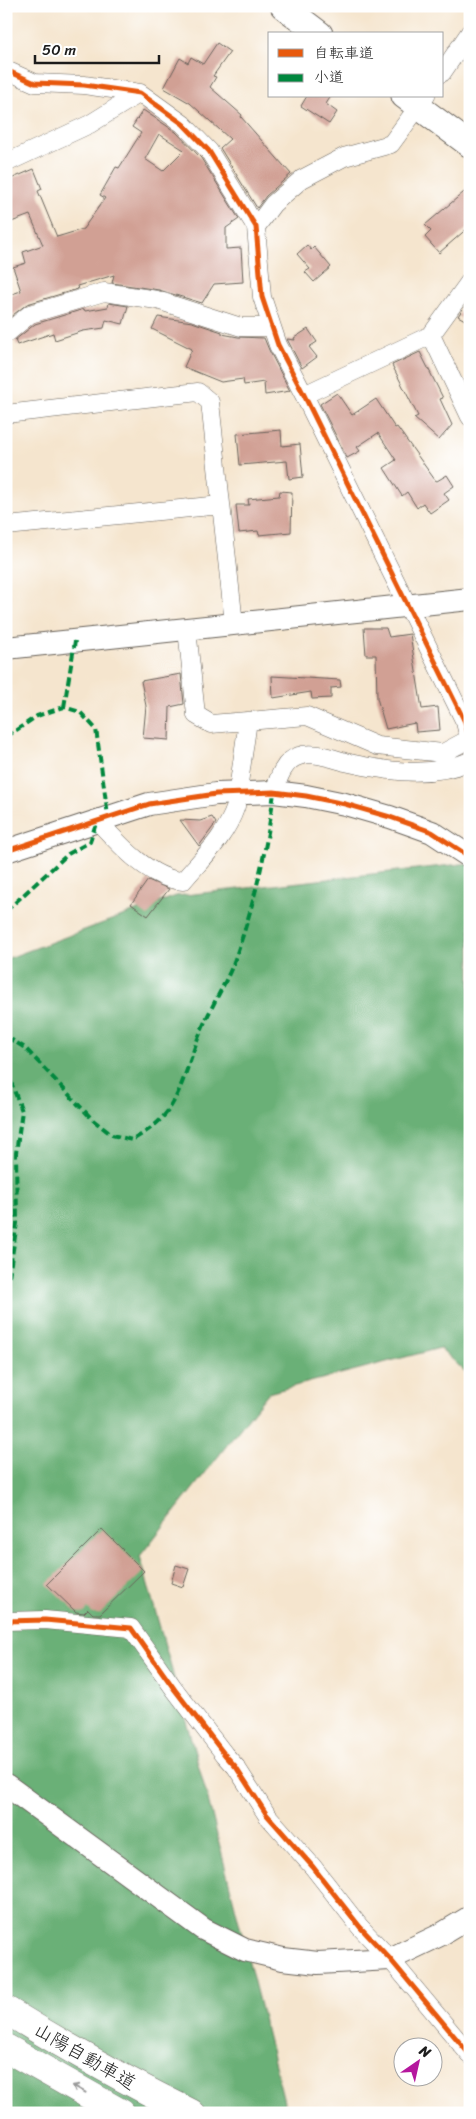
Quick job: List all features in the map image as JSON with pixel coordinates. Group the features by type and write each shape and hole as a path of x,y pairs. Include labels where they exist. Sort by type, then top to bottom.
{"highway":[{"name":"山陽自動車道","path":"6,2010 154,2095 191,2113"},
{"name":"山陽自動車道","path":"6,2048 121,2113"}],"main road":[{"path":"284,6 317,32"},
{"path":"416,100 470,145"}],"street":[{"path":"444,70 470,32"},
{"path":"6,70 35,83 84,85 140,93 183,124 209,151 256,227 262,297 278,345 468,731 444,753 377,746 307,716 211,724 196,714 187,629"},
{"path":"6,163 90,124 140,93"},
{"path":"256,227 273,204 302,179 344,157 391,144 416,100"},
{"path":"304,395 431,335 469,283"},
{"path":"6,334 30,314 104,292 157,300 241,327 271,327"},
{"path":"431,335 470,417"},
{"path":"6,414 198,392 210,402 234,624"},
{"path":"6,526 221,505"},
{"path":"6,648 470,599"},
{"path":"239,782 248,721"},
{"path":"274,792 281,771 298,756 312,754 384,771 440,772 470,761"},
{"path":"6,851 149,804 216,794 274,792 345,804 390,817 432,832 470,857"},
{"path":"97,820 139,862 172,881 183,882 222,837 236,806"},
{"path":"6,1621 45,1620 131,1628 225,1755 236,1767 267,1816 313,1867 360,1927 390,1958 470,2056"},
{"path":"6,1785 203,1929 245,1950 283,1959 318,1963 390,1958 416,1947 470,1918"}],"green space":[{"path":"470,863 470,1376 440,1348 268,1393 140,1556 209,1803 287,2113 6,2113 6,959 176,896"}],"building":[{"path":"217,43 230,52 213,76 216,77 210,87 242,115 241,117 291,174 266,196 257,208 220,148 230,139 190,103 164,88 180,58 188,63 191,57 203,64"},
{"path":"306,98 330,98 326,104 337,112 329,124 301,106"},
{"path":"143,110 176,132 201,158 239,219 226,228 226,249 241,248 243,282 214,284 202,303 159,290 112,283 114,275 77,286 78,289 27,304 9,318 6,309 6,296 21,291 13,267 26,263 23,252 43,245 30,215 6,224 6,181 34,169 42,189 38,191 57,237 83,229 105,198 100,195 116,167 119,168 141,133 132,127","holes":["159,134 184,150 163,171 145,159"]},
{"path":"470,187 470,226 439,253 425,237 431,231 425,225"},
{"path":"307,245 311,250 314,247 331,267 314,282 305,272 310,269 297,254"},
{"path":"470,299 470,323 458,316"},
{"path":"109,303 128,306 123,324 106,320 104,328 83,331 55,340 53,333 17,345 15,340 35,324 84,309 85,311 108,307"},
{"path":"158,317 192,322 222,332 222,334 264,338 290,391 265,395 264,382 244,385 243,379 221,382 184,367 192,349 152,329"},
{"path":"308,329 317,342 309,347 317,357 302,368 287,339 295,340 294,338"},
{"path":"420,352 443,398 440,399 452,425 439,440 414,418 418,416 392,365"},
{"path":"337,393 352,415 376,399 395,428 397,427 435,480 437,481 447,475 454,486 444,493 449,500 430,513 423,503 417,508 407,492 402,496 384,468 396,460 378,433 357,447 360,451 347,458 320,404"},
{"path":"281,430 282,446 300,444 303,477 289,479 287,461 240,465 237,434"},
{"path":"280,491 292,492 291,532 259,535 258,531 239,533 236,505 249,505 248,499 279,496"},
{"path":"364,628 386,628 389,637 410,634 422,709 438,707 440,730 416,732 415,723 386,729 377,698 376,655 366,655"},
{"path":"181,674 184,704 170,707 169,740 143,738 146,706 141,681"},
{"path":"272,676 340,680 341,687 331,688 331,698 312,699 311,692 273,698"},
{"path":"212,817 216,823 199,846 180,820 200,821"},
{"path":"148,880 169,889 148,916 131,904"},
{"path":"102,1529 144,1571 100,1614 93,1614 88,1609 84,1613 76,1612 47,1584"},
{"path":"176,1565 189,1569 183,1587 171,1583"}],"marked path":[{"path":"64,707 75,641"},
{"path":"6,737 37,716 64,707 80,712 96,729 108,816"},
{"path":"6,1041 12,1040 25,1048 93,1120 112,1135 132,1140 160,1120 177,1094 201,1031 235,959 259,877 268,835 274,792"},
{"path":"6,911 68,854 90,842 97,820"},
{"path":"6,1069 22,1111 16,1153 17,1223 6,1296"}],"cycle path":[{"path":"6,70 35,83 84,85 140,93 183,124 209,151 256,227 262,297 278,345 465,722 470,743"},
{"path":"6,851 149,804 216,794 274,792 345,804 390,817 432,832 470,857"},
{"path":"6,1621 45,1620 131,1628 175,1690 236,1767 267,1815 313,1867 360,1927 390,1959 470,2055"}]}
